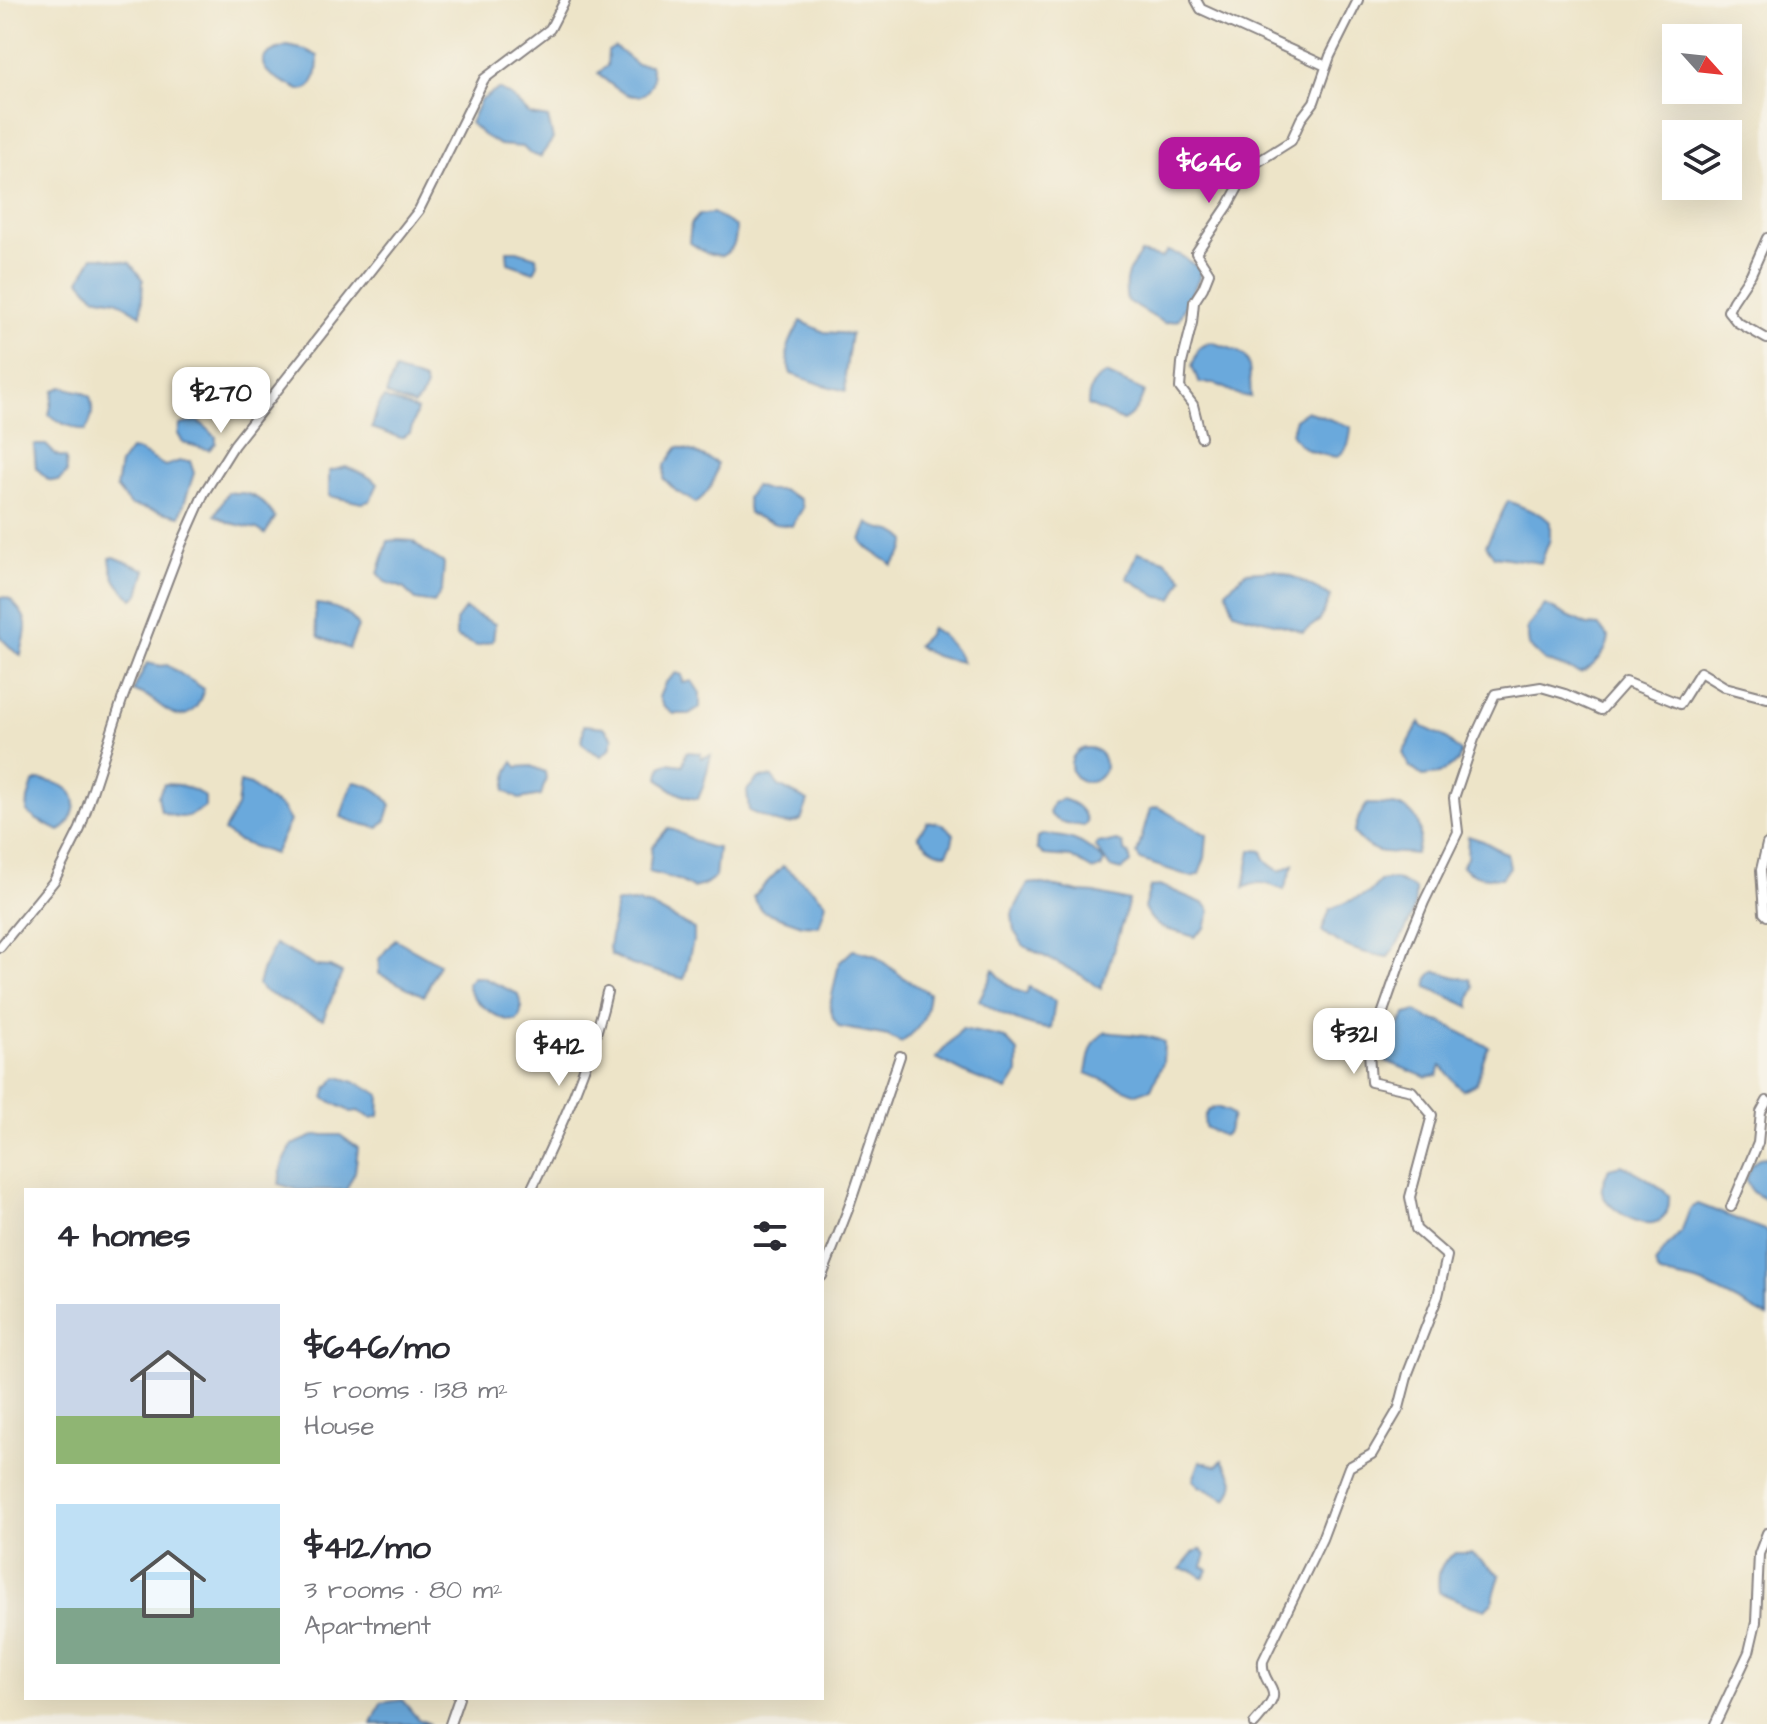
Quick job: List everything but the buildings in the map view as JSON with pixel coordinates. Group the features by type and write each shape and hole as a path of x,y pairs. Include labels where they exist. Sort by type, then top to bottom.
{"street":[{"path":"0,947 54,881 80,829 128,686 204,493 234,445 419,210 484,79 550,29 565,0"},
{"path":"1196,0 1201,9 1326,66"},
{"path":"1201,437 1193,405 1180,388 1194,302 1209,273 1196,253 1256,163 1291,141 1301,119 1314,102 1326,66 1358,0"},
{"path":"1767,238 1751,274 1728,311 1737,322 1767,339"},
{"path":"1254,1724 1273,1700 1274,1693 1262,1671 1263,1661 1322,1539 1349,1467 1372,1454 1399,1408 1408,1373 1438,1296 1447,1256 1416,1229 1410,1197 1432,1115 1412,1091 1371,1082 1369,1052 1407,943 1458,832 1454,798 1474,739 1495,694 1541,687 1601,710 1626,682 1680,704 1700,672 1725,687 1767,698"},
{"path":"1767,844 1761,870 1764,913 1767,916"},
{"path":"532,1188 583,1071 607,992"},
{"path":"824,1271 900,1056"},
{"path":"1731,1207 1758,1143 1761,1112 1767,1101"},
{"path":"1715,1724 1749,1652 1756,1622 1759,1554 1767,1533"},
{"path":"450,1724 458,1700"}],"water":[{"path":"287,46 318,56 315,79 310,87 299,90 277,79 263,65 265,57"},
{"path":"615,47 636,64 650,65 652,81 643,95 622,92 598,73 607,66 608,51"},
{"path":"499,89 530,115 548,118 553,139 540,157 523,147 500,145 470,123 480,101"},
{"path":"713,213 736,227 734,244 722,256 706,253 689,242 691,224 699,215"},
{"path":"507,251 536,257 538,264 534,272 508,263"},
{"path":"1167,251 1180,255 1200,269 1199,279 1178,320 1164,323 1127,301 1126,281 1129,270 1141,253 1162,258"},
{"path":"93,257 130,263 143,280 141,315 116,300 94,296 80,280"},
{"path":"801,321 824,332 851,334 846,391 791,374 788,347"},
{"path":"1210,342 1235,350 1246,359 1251,397 1214,383 1199,383 1192,366 1199,348"},
{"path":"395,370 424,381 426,387 414,405 386,394"},
{"path":"1106,374 1144,391 1136,409 1123,421 1088,405 1092,386"},
{"path":"62,387 90,396 92,414 85,431 49,415 54,390"},
{"path":"384,398 417,410 410,433 401,438 372,428 377,409"},
{"path":"1307,411 1351,427 1348,444 1337,457 1310,451 1291,433 1295,419"},
{"path":"196,421 216,437 216,443 209,450 183,443 178,434 180,425"},
{"path":"34,445 46,445 56,455 66,458 67,473 58,481 49,480 36,468"},
{"path":"678,447 717,463 711,486 696,503 664,479 665,465"},
{"path":"130,450 139,451 165,466 190,461 194,473 180,516 130,505 116,488 120,464"},
{"path":"346,467 378,484 370,501 362,503 329,496 329,471"},
{"path":"755,486 782,490 800,499 803,508 792,526 749,514 747,498"},
{"path":"228,492 248,494 265,505 275,518 265,534 215,515"},
{"path":"1508,501 1542,515 1550,522 1550,539 1541,563 1494,556 1486,545"},
{"path":"868,523 896,533 907,541 903,552 892,565 867,548 861,540"},
{"path":"388,541 413,541 444,563 442,590 434,603 416,600 403,588 385,582 378,574"},
{"path":"1138,552 1165,560 1183,578 1173,599 1158,597 1127,578"},
{"path":"110,558 146,570 139,594 133,599 114,577"},
{"path":"1275,570 1331,596 1320,620 1303,632 1234,612 1226,591 1246,572"},
{"path":"0,597 11,600 24,618 26,629 21,655 0,637"},
{"path":"316,604 340,610 355,622 358,627 349,649 319,637 315,622"},
{"path":"1545,605 1587,625 1599,626 1609,638 1602,655 1590,667 1580,673 1545,661 1529,646 1527,628"},
{"path":"465,609 495,624 493,641 477,646 456,637 456,621"},
{"path":"931,628 949,643 962,662 933,655 917,645"},
{"path":"147,663 167,665 204,689 196,707 183,716 176,715 144,694 133,691"},
{"path":"676,673 682,675 683,683 692,681 700,693 700,707 689,714 673,714 663,706 659,697 665,683"},
{"path":"1420,722 1461,752 1458,762 1439,774 1422,776 1409,766 1403,753"},
{"path":"584,725 604,727 613,738 610,749 601,756 582,743"},
{"path":"1088,748 1100,753 1105,765 1100,777 1088,782 1076,777 1071,765 1076,753"},
{"path":"686,752 700,753 701,758 711,755 698,799 676,792 659,778 661,766 668,763 683,765"},
{"path":"513,762 517,767 531,766 545,772 541,795 519,799 505,791 508,771"},
{"path":"772,777 779,786 808,801 801,820 781,823 749,811 747,790 759,778"},
{"path":"39,780 62,785 72,794 75,807 72,816 59,831 27,812 33,783"},
{"path":"240,782 251,785 282,808 290,821 274,854 238,841 224,831 237,807"},
{"path":"354,782 375,789 391,805 386,820 379,828 341,817"},
{"path":"164,784 181,785 195,791 205,797 205,807 184,817 161,811 158,796"},
{"path":"1062,799 1080,809 1087,821 1084,826 1052,817 1049,813 1053,803"},
{"path":"1367,804 1397,806 1411,813 1420,829 1415,854 1375,850 1354,833"},
{"path":"1158,807 1207,835 1205,858 1199,874 1192,877 1140,860 1137,854 1150,809"},
{"path":"927,822 942,825 954,834 947,853 928,846 918,836"},
{"path":"668,828 705,846 718,848 715,877 693,888 649,872 652,847"},
{"path":"1044,834 1078,841 1099,855 1104,861 1101,868 1093,870 1071,857 1044,855 1037,849 1038,837"},
{"path":"1468,836 1507,854 1510,867 1502,878 1476,875 1462,866 1467,858"},
{"path":"1099,842 1122,843 1131,863 1122,870 1110,867 1095,846"},
{"path":"1251,850 1262,851 1268,863 1280,871 1293,865 1284,890 1259,883 1244,888"},
{"path":"783,866 826,903 819,926 802,925 762,911 753,897"},
{"path":"1395,879 1415,889 1415,898 1408,925 1388,957 1353,948 1322,931 1330,909 1369,893 1380,881"},
{"path":"1038,883 1129,901 1101,989 1081,975 1024,946 1014,931 1012,914 1028,884"},
{"path":"1162,886 1205,904 1210,911 1205,928 1194,937 1160,927 1144,908 1150,887"},
{"path":"633,902 651,906 694,929 684,979 632,965 611,955 609,948 616,903"},
{"path":"395,939 439,964 424,996 379,974 379,959"},
{"path":"275,944 315,966 330,967 342,973 323,1019 268,994 258,985"},
{"path":"853,950 874,955 929,993 922,1022 901,1043 888,1036 839,1027 833,1018 830,1005 839,963"},
{"path":"993,969 1016,990 1026,994 1029,987 1055,1001 1051,1029 1014,1019 979,1000"},
{"path":"1436,971 1470,979 1474,987 1470,1007 1427,987 1428,978"},
{"path":"473,977 482,977 518,994 521,1005 519,1018 516,1021 502,1018 479,1003 467,984"},
{"path":"1416,1011 1489,1047 1476,1084 1463,1090 1441,1066 1438,1075 1425,1077 1385,1061 1396,1051 1390,1040 1406,1014"},
{"path":"962,1029 1005,1038 1018,1052 1018,1073 1007,1090 936,1058"},
{"path":"1106,1032 1144,1036 1164,1042 1163,1063 1151,1089 1137,1094 1086,1073 1093,1045"},
{"path":"337,1077 380,1095 379,1116 371,1118 358,1111 351,1112 324,1098 327,1088"},
{"path":"1216,1107 1233,1116 1227,1134 1223,1136 1205,1127 1206,1115"},
{"path":"316,1135 340,1135 358,1148 355,1172 347,1188 292,1188 279,1184 282,1166 292,1145"},
{"path":"1767,1157 1767,1200 1752,1192 1746,1180 1752,1165 1759,1158"},
{"path":"1621,1165 1669,1195 1667,1211 1660,1220 1650,1223 1638,1221 1625,1216 1606,1200 1602,1189 1609,1168"},
{"path":"1698,1204 1767,1231 1767,1317 1702,1284 1658,1273 1655,1264 1681,1232 1690,1209"},
{"path":"1222,1460 1234,1479 1227,1500 1193,1480 1200,1461 1217,1466"},
{"path":"1201,1549 1206,1555 1202,1566 1208,1570 1204,1578 1193,1571 1180,1569 1194,1552"},
{"path":"1456,1553 1471,1553 1500,1575 1492,1602 1485,1609 1439,1592 1440,1569"},
{"path":"402,1700 418,1719 430,1724 372,1724 381,1703"}]}
